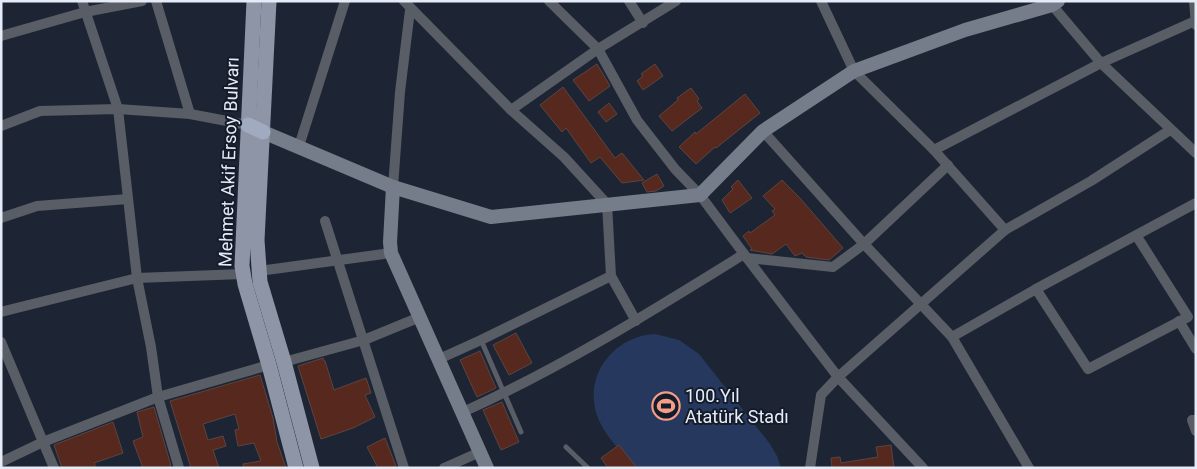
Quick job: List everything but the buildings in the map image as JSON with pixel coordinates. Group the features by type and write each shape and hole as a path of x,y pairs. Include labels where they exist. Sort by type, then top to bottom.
{"highway":[{"path":"248,125 263,132"}],"main road":[{"name":"Mehmet Akif Ersoy Bulvarı","path":"254,1 242,258 243,274 277,363 312,468"},
{"name":"Mehmet Akif Ersoy Bulvarı","path":"269,1 257,240 258,271 296,468"}],"street":[{"path":"82,1 118,109 137,278 151,347 158,397 179,468"},
{"path":"1,36 85,12 142,1"},
{"path":"156,1 190,114"},
{"path":"299,146 345,1"},
{"path":"404,1 410,10 511,110 564,157 607,204 611,276 636,321"},
{"path":"549,1 598,49 637,120 675,169 700,195 838,377 924,468"},
{"path":"629,1 643,23"},
{"path":"511,110 598,49 676,1"},
{"path":"821,1 854,72 934,150 1006,230"},
{"path":"1194,1 1196,25"},
{"path":"263,132 393,187 492,217 700,195 763,131 854,72 965,30 1055,3 1101,63 1196,153"},
{"path":"410,10 400,92 393,187 391,253 487,468"},
{"path":"934,150 1101,63 1195,21"},
{"path":"1,126 40,111 118,109 190,114 248,125"},
{"path":"810,468 821,395 838,377 1006,230 1091,181 1170,130"},
{"path":"763,131 864,244 952,337 1029,468"},
{"path":"463,412 504,394 636,321 745,256 833,267 864,244 948,165"},
{"path":"1,218 37,206 128,199"},
{"path":"952,337 1036,289 1196,203"},
{"path":"325,221 404,468"},
{"path":"1036,289 1088,369 1188,317 1136,236"},
{"path":"258,271 391,253"},
{"path":"1,312 137,278 243,274"},
{"path":"439,359 611,276"},
{"path":"1,462 44,442 158,397 364,340 420,317"},
{"path":"1179,321 1196,348"},
{"path":"1,342 54,468"},
{"path":"1196,420 1192,420 1196,431"},
{"path":"444,468 480,452"}],"lane":[{"path":"481,340 521,432"},
{"path":"566,447 588,468"}],"shaded area":[{"name":"100.Yıl Atatürk Stadı","path":"655,334 679,340 699,354 770,444 781,468 634,468 609,438 601,425 594,403 594,388 598,374 605,361 614,351 626,342"}],"place":[{"name":"100.Yıl Atatürk Stadı","path":"666,406"}]}
